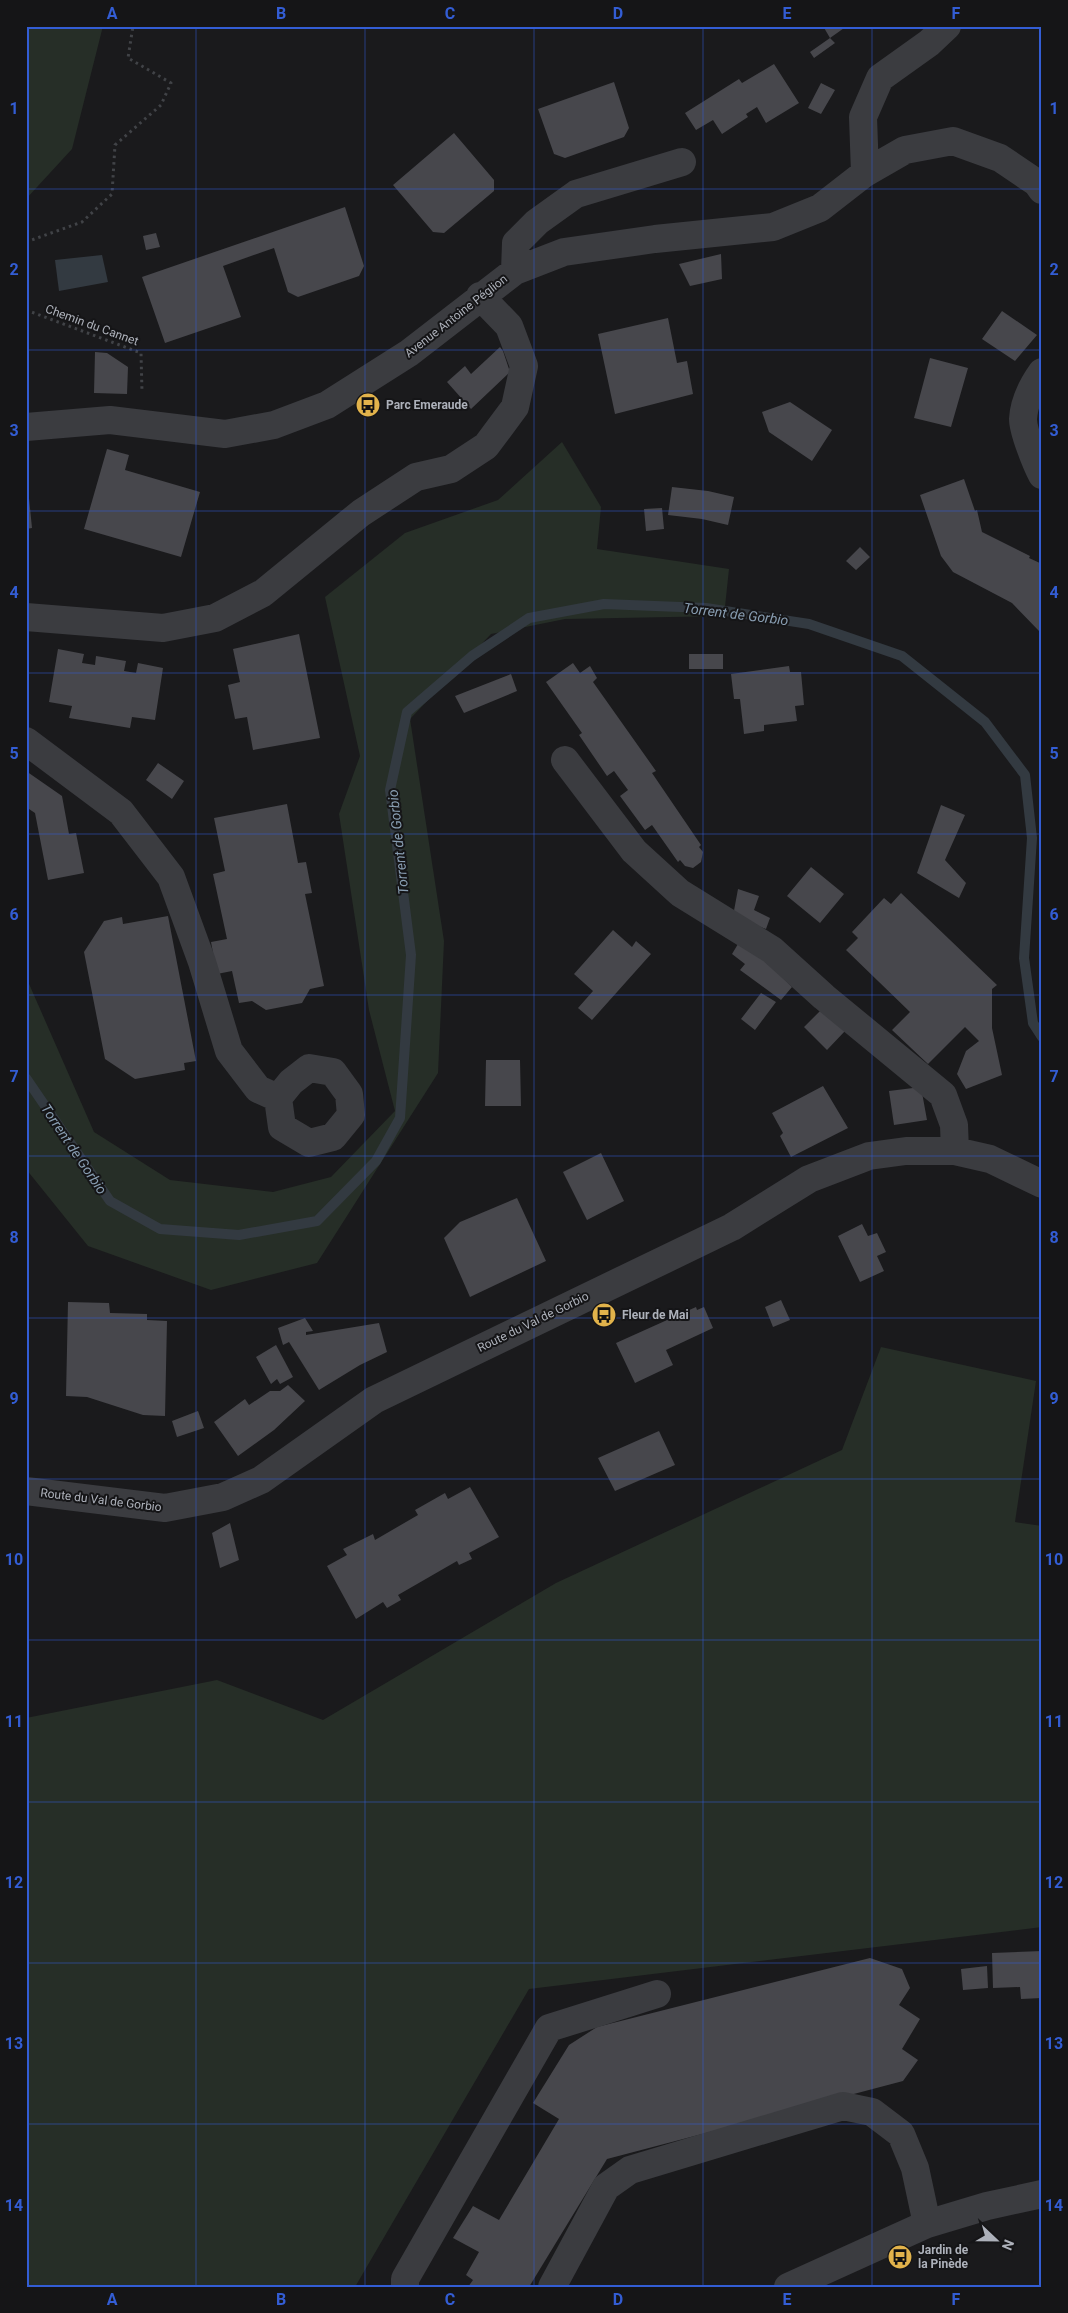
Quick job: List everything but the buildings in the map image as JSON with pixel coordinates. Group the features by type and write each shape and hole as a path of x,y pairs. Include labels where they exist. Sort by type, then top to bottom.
{"street":[{"path":"865,174 863,117 880,78 929,43 948,26"},
{"name":"Avenue Antoine Péglion","path":"26,427 110,420 225,434 274,425 327,405 408,353 515,271 564,252 655,239 773,227 820,208 865,174 905,150 953,141 1000,158 1037,183 1042,190"},
{"path":"515,271 516,243 537,222 576,194 682,162"},
{"path":"26,617 163,628 215,618 263,593 361,514 416,477 451,469 486,446 515,407 524,366 509,326 480,296"},
{"path":"1042,372 1031,389 1023,420 1035,463 1042,475"},
{"path":"26,741 121,812 171,877 202,962 229,1051 258,1089 278,1098"},
{"path":"565,760 634,851 680,893 772,950 824,997 943,1095 954,1125 955,1151"},
{"name":"Route du Val de Gorbio","path":"26,1491 165,1508 223,1497 261,1480 374,1400 732,1227 809,1179 869,1156 906,1151 955,1151 990,1159 1042,1184"},
{"path":"405,2287 404,2279 549,2028 657,1994"},
{"path":"552,2287 606,2187 630,2170 843,2106 872,2112 901,2134 915,2168 927,2224"},
{"path":"788,2287 927,2224 987,2206 1042,2194"}],"path":[{"path":"26,242 82,222 112,194 115,145 161,105 171,83 128,58 134,26"},
{"name":"Chemin du Cannet","path":"26,310 141,353 142,395 139,423"}],"shaded area":[{"path":"26,26 103,26 72,149 26,199"},
{"path":"102,255 108,282 59,291 55,260"},
{"path":"562,442 601,507 597,549 729,569 724,616 565,619 491,634 410,719 444,941 438,1073 317,1263 211,1290 88,1246 26,1169 26,977 94,1132 170,1180 273,1192 331,1177 395,1111 369,1010 339,814 360,756 325,597 405,533 498,500"},
{"path":"881,1347 1036,1381 1015,1522 1042,1526 1042,1927 529,1989 355,2287 26,2287 26,1718 217,1680 323,1720 556,1583 842,1450"}],"waterway":[{"name":"Torrent de Gorbio","path":"26,1078 110,1201 160,1229 239,1235 317,1221 376,1161 400,1118 411,955 390,790 407,712 472,656 529,618 604,604 706,608 809,624 902,656 985,722 1025,775 1032,838 1024,958 1033,1023 1042,1037"}],"place":[{"name":"Parc Emeraude","path":"368,405"},
{"name":"Fleur de Mai","path":"604,1315"},
{"name":"Jardin de la Pinède","path":"900,2257"}]}
